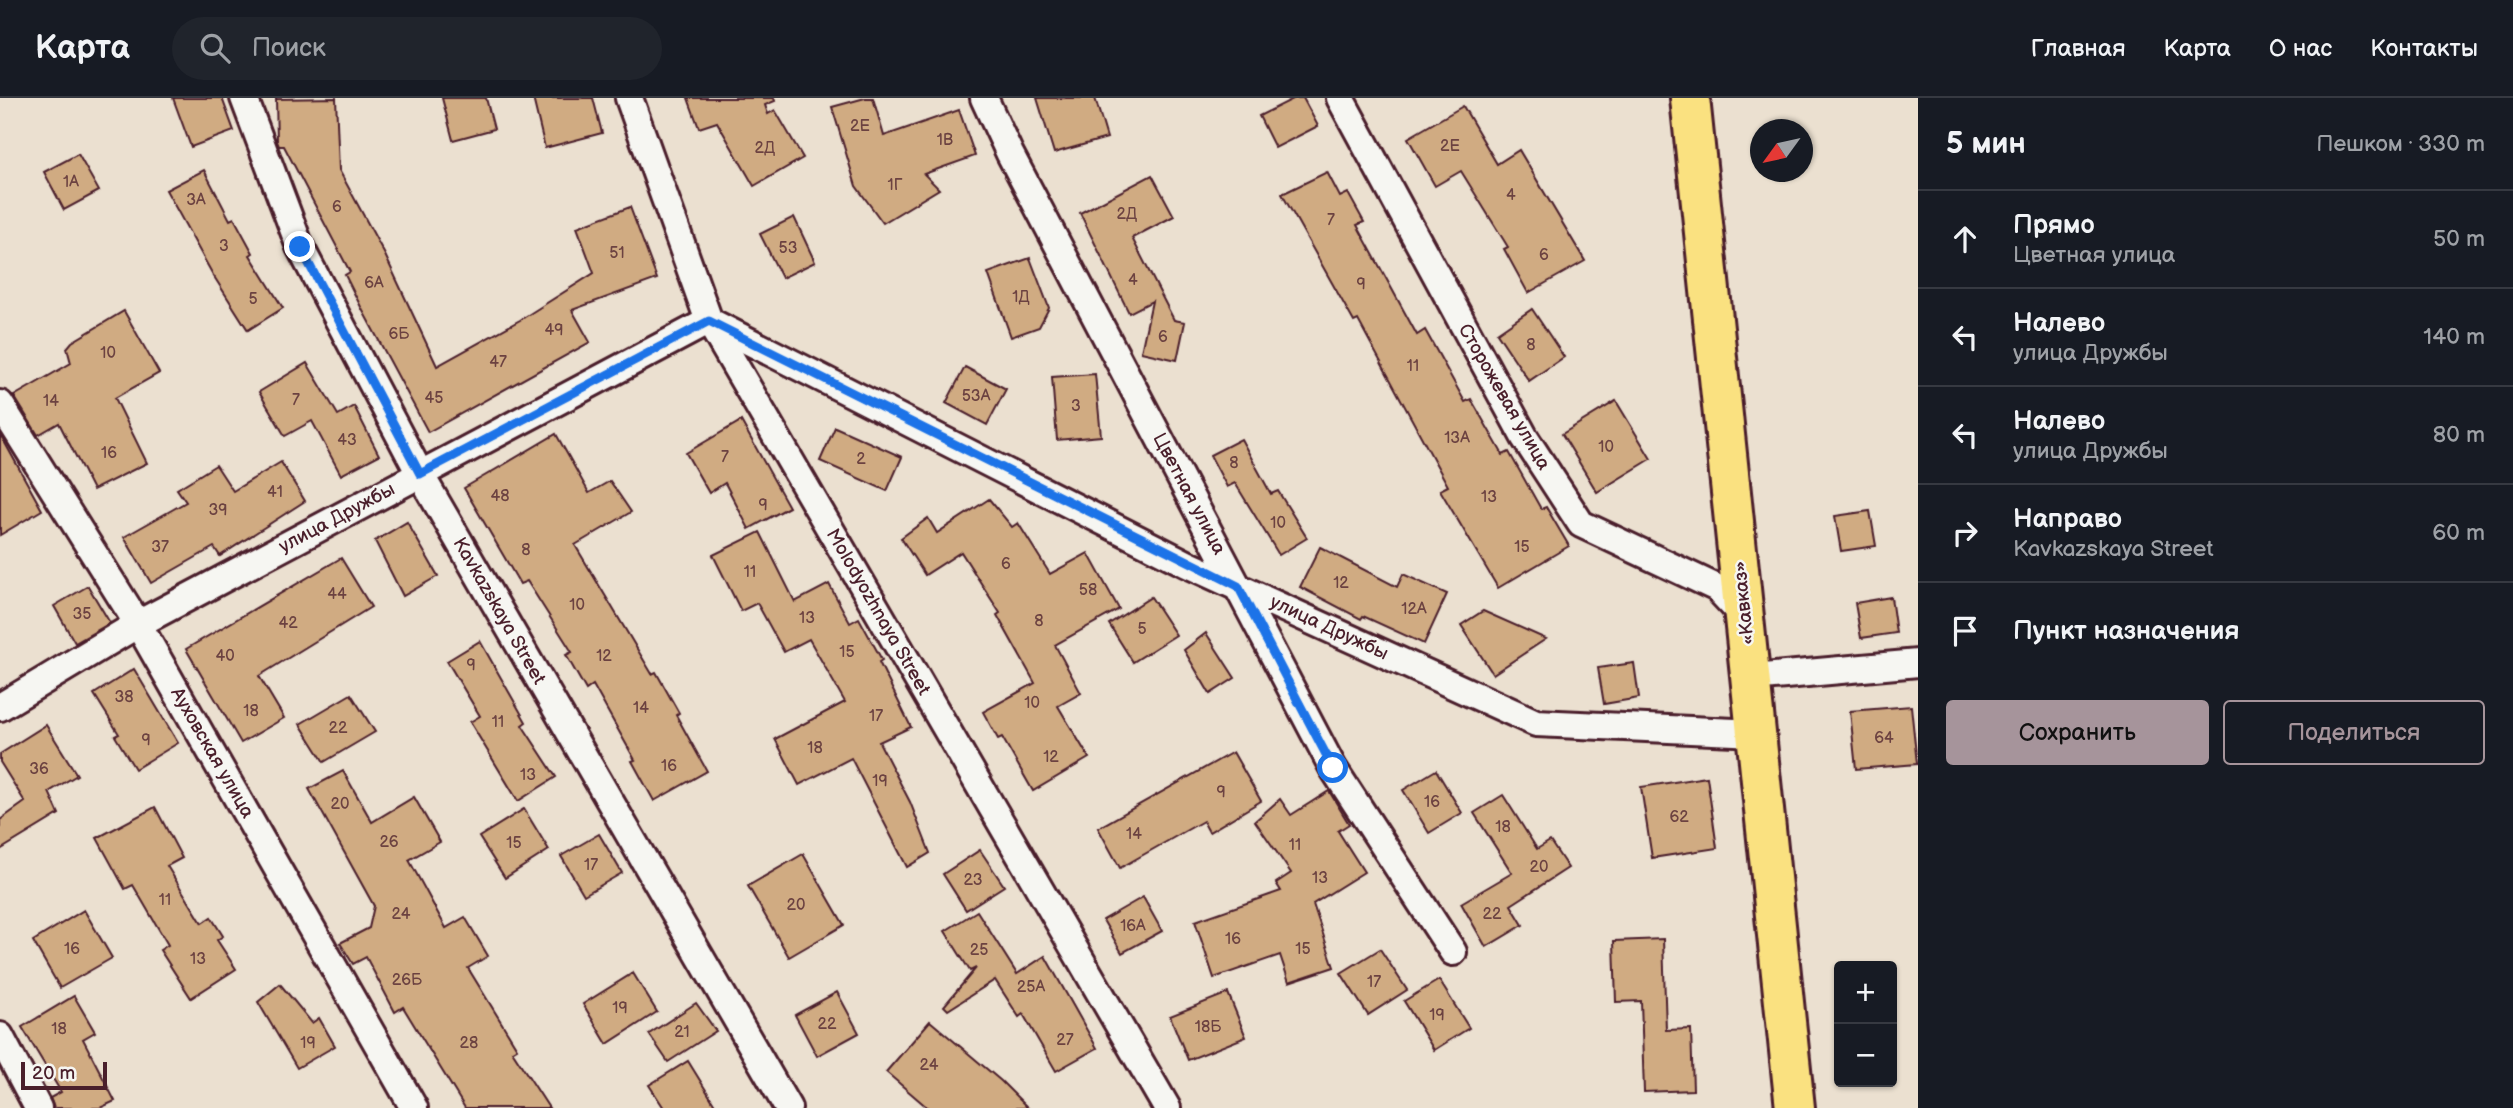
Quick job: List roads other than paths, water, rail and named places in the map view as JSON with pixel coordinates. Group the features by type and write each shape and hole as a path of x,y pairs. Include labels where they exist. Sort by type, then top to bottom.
{"highway":[{"name":"«Кавказ»","path":"1690,98 1795,1108"}],"street":[{"name":"Kavkazskaya Street","path":"244,98 300,247 420,474 788,1108"},
{"name":"Molodyozhnaya Street","path":"629,98 709,321 1167,1108"},
{"name":"Цветная улица","path":"984,98 1010,154 1333,768 1453,952"},
{"name":"Сторожевая улица","path":"1340,98 1525,438 1581,524 1717,588 1746,619"},
{"name":"улица Дружбы","path":"0,707 138,624 709,321 1238,586 1536,723 1757,733"},
{"name":"Ауховская улица","path":"0,404 138,624 414,1108"},
{"path":"1752,678 1918,663"},
{"path":"0,1037 38,1108"}]}
